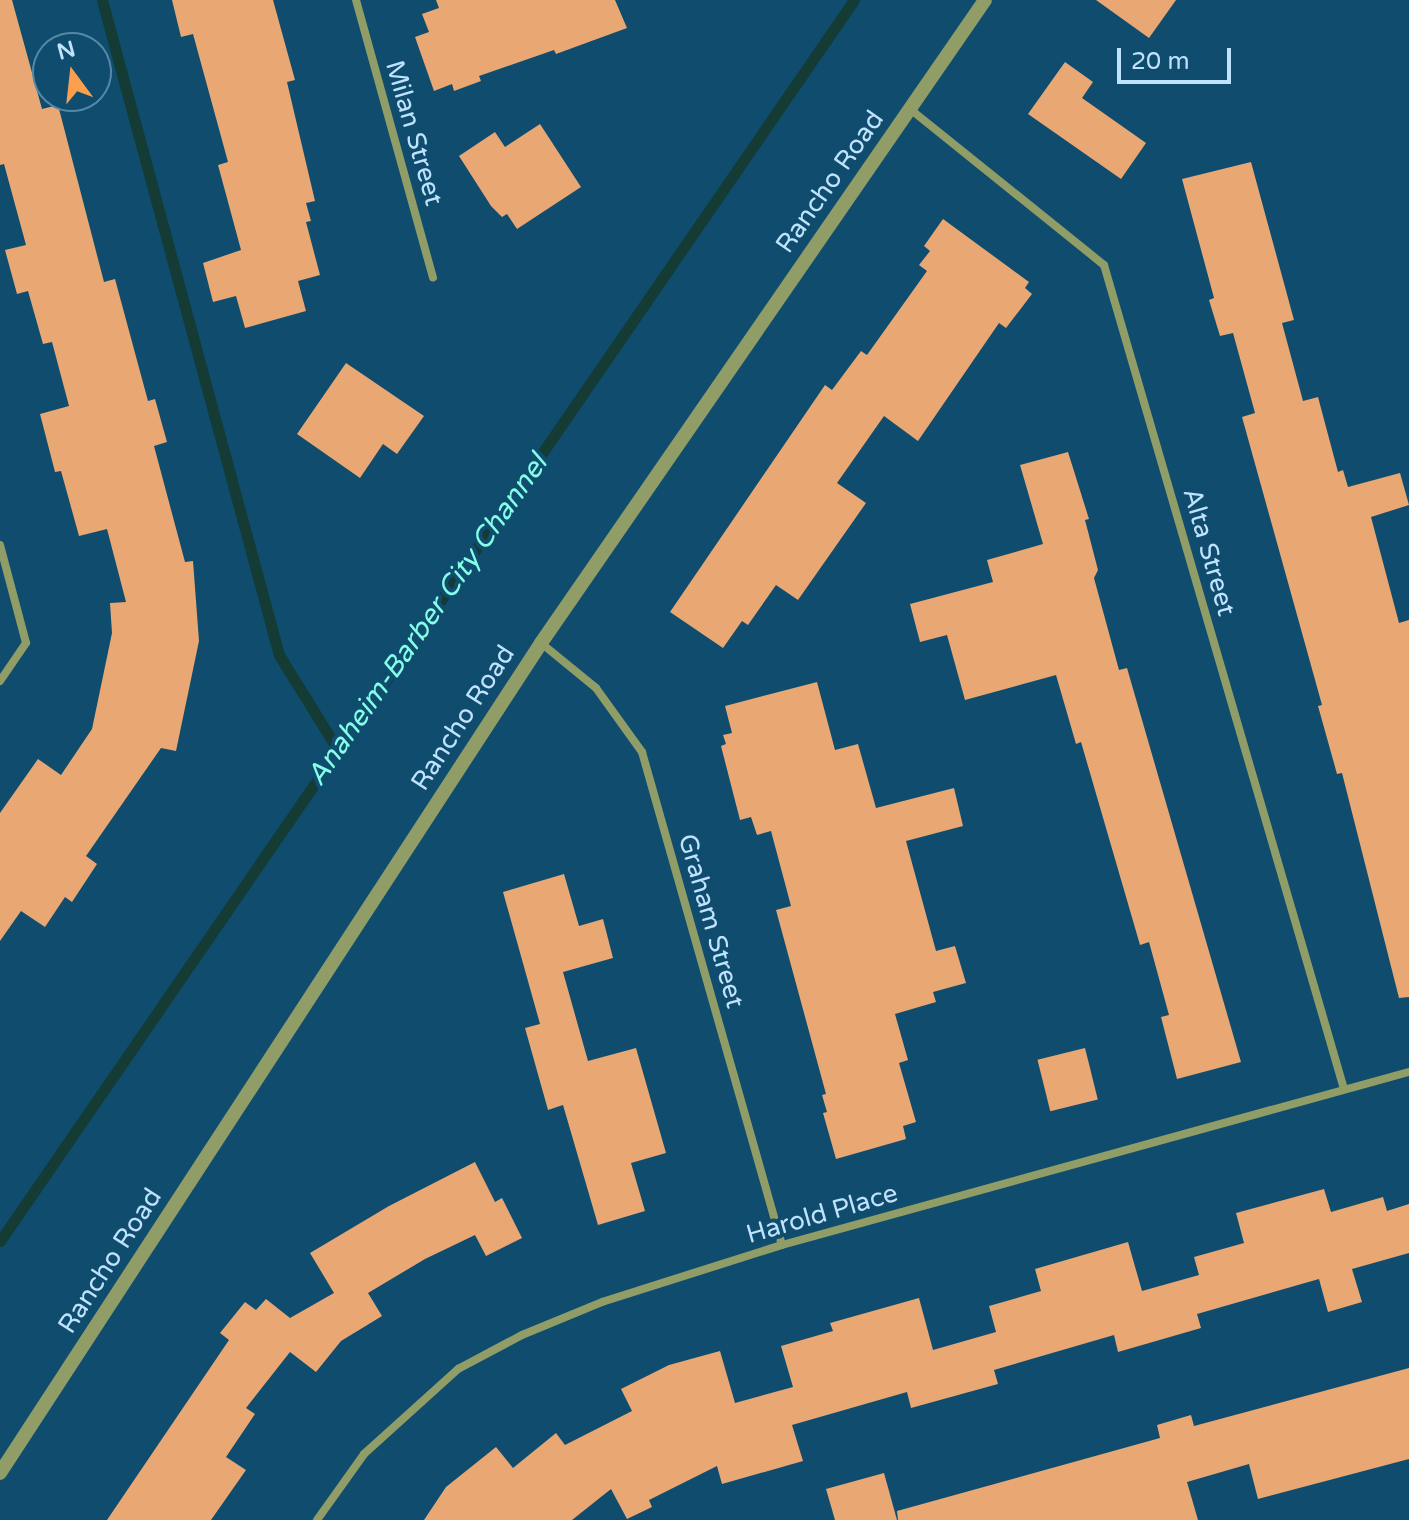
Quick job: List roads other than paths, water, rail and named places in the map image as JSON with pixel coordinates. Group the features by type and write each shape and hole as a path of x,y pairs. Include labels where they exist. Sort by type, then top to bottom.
{"street":[{"name":"Milan Street","path":"356,0 433,277"},
{"name":"Rancho Road","path":"0,1473 541,643 985,0"},
{"name":"Alta Street","path":"910,109 1104,265 1344,1089"},
{"path":"0,545 26,643 0,681"},
{"name":"Graham Street","path":"541,643 596,688 642,752 782,1245"},
{"name":"Harold Place","path":"317,1520 364,1454 458,1369 522,1335 602,1302 782,1245 1409,1072"}],"waterway":[{"path":"102,0 279,655 338,750"},
{"name":"Anaheim-Barber City Channel","path":"0,1241 854,0"}]}
